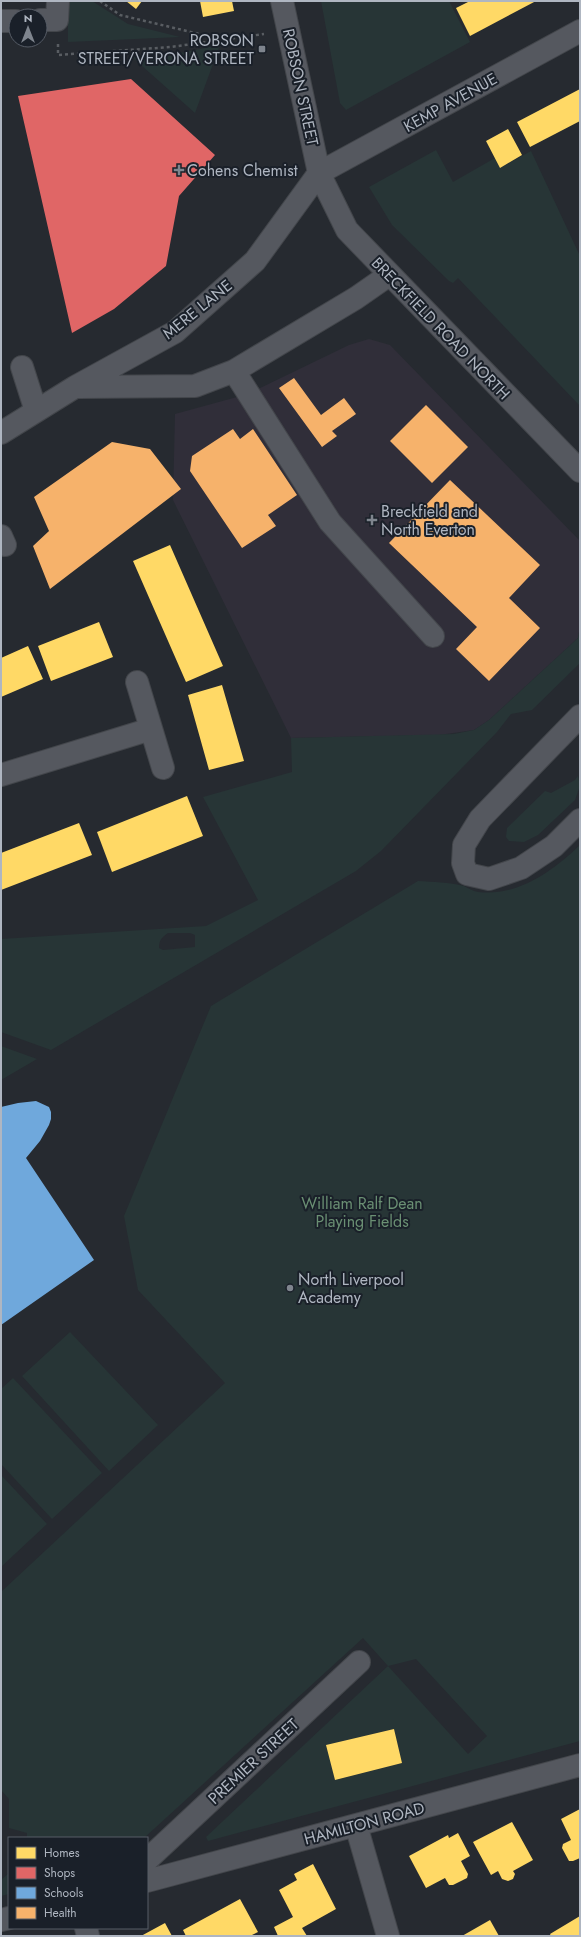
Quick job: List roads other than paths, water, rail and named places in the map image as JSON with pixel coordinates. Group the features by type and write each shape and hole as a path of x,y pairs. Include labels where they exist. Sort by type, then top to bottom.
{"street":[{"name":"ROBSON STREET","path":"282,1 319,173"},
{"name":"KEMP AVENUE","path":"319,173 580,31"},
{"name":"BRECKFIELD ROAD NORTH","path":"319,173 347,230 389,275 571,450 580,471"},
{"name":"MERE LANE","path":"1,433 75,387 175,332 255,261 319,173"},
{"path":"75,387 195,386 234,371 356,298 389,275"},
{"path":"22,367 36,411"},
{"path":"234,371 330,522 433,636"},
{"path":"137,682 163,768"},
{"path":"580,716 480,820 464,845 462,863 467,874 489,879 521,868 554,846 580,820"},
{"path":"1,775 151,729"},
{"name":"PREMIER STREET","path":"148,1859 358,1662"},
{"name":"HAMILTON ROAD","path":"148,1881 580,1765"},
{"path":"356,1825 388,1936"}],"place":[{"name":"ROBSON STREET/VERONA STREET","path":"262,49"},
{"name":"Cohens Chemist","path":"179,170"},
{"name":"Breckfield and North Everton","path":"372,520"},
{"name":"North Liverpool Academy","path":"290,1288"}],"park label":[{"name":"William Ralf Dean Playing Fields","path":"362,1212"}]}
